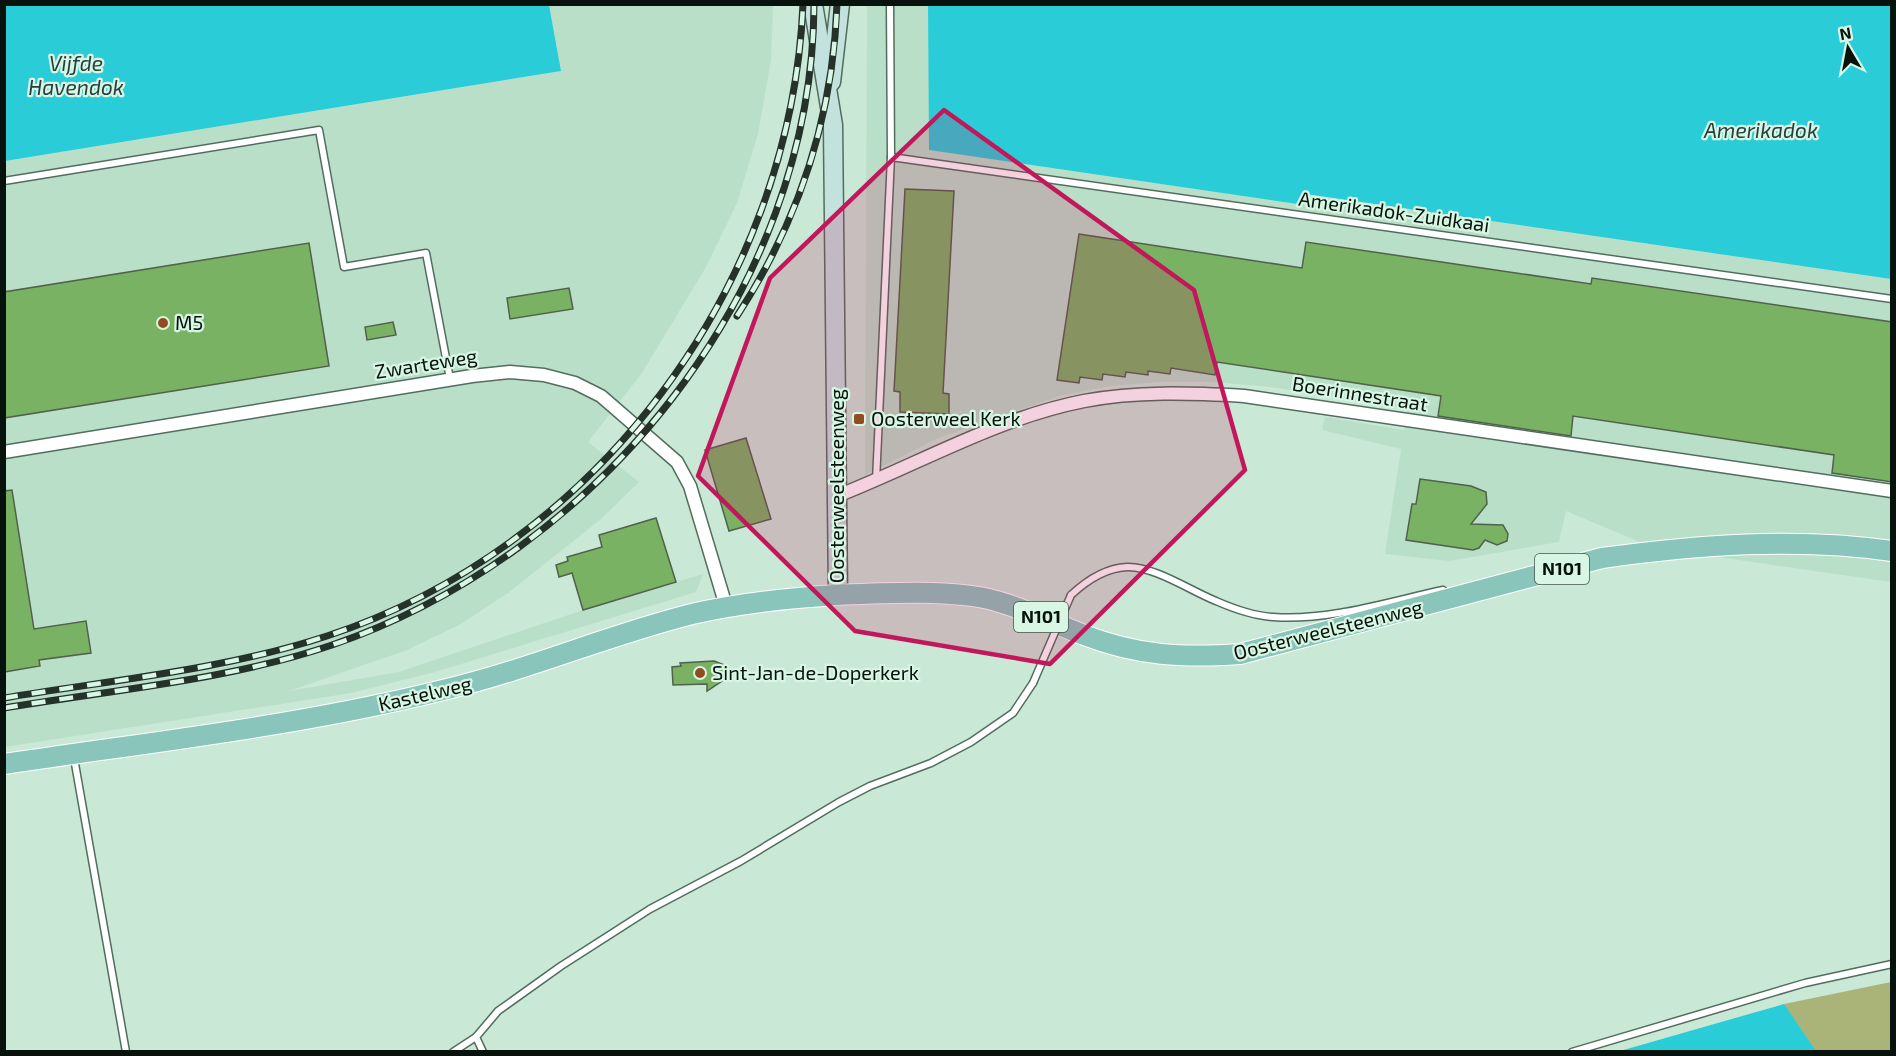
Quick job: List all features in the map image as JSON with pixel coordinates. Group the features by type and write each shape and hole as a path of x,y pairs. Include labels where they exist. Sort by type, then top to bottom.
{"main road":[{"name":"Oosterweelsteenweg","path":"813,4 814,26 829,92 832,125 838,595 952,595 992,599 1087,636 1145,653 1175,657 1209,656 1240,654 1602,558 1654,551 1810,545 1856,546 1892,550"},
{"name":"Oosterweelsteenweg","path":"829,92 840,4"},
{"name":"Kastelweg","path":"4,764 340,713 483,680 688,615 726,606 838,595"}],"street":[{"name":"Zwarteweg","path":"4,452 450,380 510,372 544,375 574,383 601,396 677,462 690,486 726,606"},
{"name":"Boerinnestraat","path":"837,496 876,482 1000,425 1045,411 1085,401 1178,393 1244,396 1892,491"}],"lane":[{"path":"876,482 891,157 890,4"},
{"path":"4,182 319,130 344,267 426,253 450,380"},
{"name":"Amerikadok-Zuidkaai","path":"891,157 1892,299"},
{"path":"1468,585 1610,551 1695,540 1760,540 1810,545"},
{"path":"453,1052 476,1037 498,1011 561,966 650,909 741,861 839,802 870,786 931,763 971,742 1013,713 1033,683 1071,595 1084,582 1100,574 1128,567 1160,575 1218,603 1270,617 1317,618 1457,587"},
{"path":"73,754 126,1052"},
{"path":"1572,1052 1805,983 1892,964"},
{"path":"476,1037 483,1052"}],"highlighted area":[{"path":"944,110 1194,290 1245,470 1050,664 855,631 698,476 770,278"}],"shaded area":[{"path":"549,5 773,5 771,60 758,134 737,203 706,267 642,373 588,442 639,482 600,520 508,593 461,624 407,650 289,691 399,672 583,610 703,574 696,592 435,672 351,693 5,747 5,161 561,71"},
{"path":"867,5 928,5 930,150 1304,205 1306,194 1891,279 1891,582 1704,555 1642,543 1566,511 1559,542 1449,561 1385,554 1401,449 1322,430 1325,417 1404,430 1407,409 1271,387 1213,382 1160,382 1110,386 1059,396 936,439 865,475"}],"green space":[{"path":"1891,982 1891,1051 1810,1051 1784,1004"}],"water":[{"name":"Vijfde Havendok","path":"5,4 549,5 561,71 5,161"},
{"name":"Amerikadok","path":"928,5 1891,5 1891,279 1306,194 1304,205 929,150"},
{"path":"1784,1004 1816,1051 1620,1051"}],"building":[{"path":"905,189 954,191 943,393 949,394 949,414 900,412 900,392 894,391"},
{"path":"1079,234 1302,268 1306,242 1591,284 1592,278 1892,322 1892,482 1832,473 1834,455 1573,416 1571,436 1438,416 1441,396 1217,362 1215,375 1171,368 1170,374 1148,371 1148,375 1126,372 1125,377 1103,374 1102,380 1080,377 1079,383 1057,380"},
{"name":"M5","path":"309,243 329,366 4,418 4,292"},
{"path":"569,288 573,309 510,319 507,298"},
{"path":"393,322 396,335 367,340 365,327"},
{"path":"746,438 771,519 729,531 705,450"},
{"path":"1420,479 1471,486 1486,492 1487,504 1471,524 1503,525 1508,534 1507,541 1497,545 1485,540 1479,548 1473,550 1406,540 1412,504 1416,504"},
{"path":"12,490 34,629 86,621 91,653 39,660 40,666 4,672 4,491"},
{"path":"656,518 676,582 583,610 572,573 559,577 556,565 568,561 567,557 602,547 599,535"},
{"name":"Sint-Jan-de-Doperkerk","path":"714,661 727,666 728,677 707,691 707,684 673,685 672,667 681,666 680,663"}],"railway":[{"path":"4,698 208,666 288,648 327,636 424,595 513,540 593,472 661,393 718,305 761,210 790,109 803,4"},
{"path":"4,708 212,676 293,657 332,645 429,603 519,547 601,478 672,398 731,309 776,212 804,110 814,4"},
{"path":"737,316 778,243 809,167 828,87 837,4"}],"place":[{"name":"M5","path":"163,323"},
{"name":"Oosterweel Kerk","path":"859,419"},
{"name":"Sint-Jan-de-Doperkerk","path":"700,673"}]}
